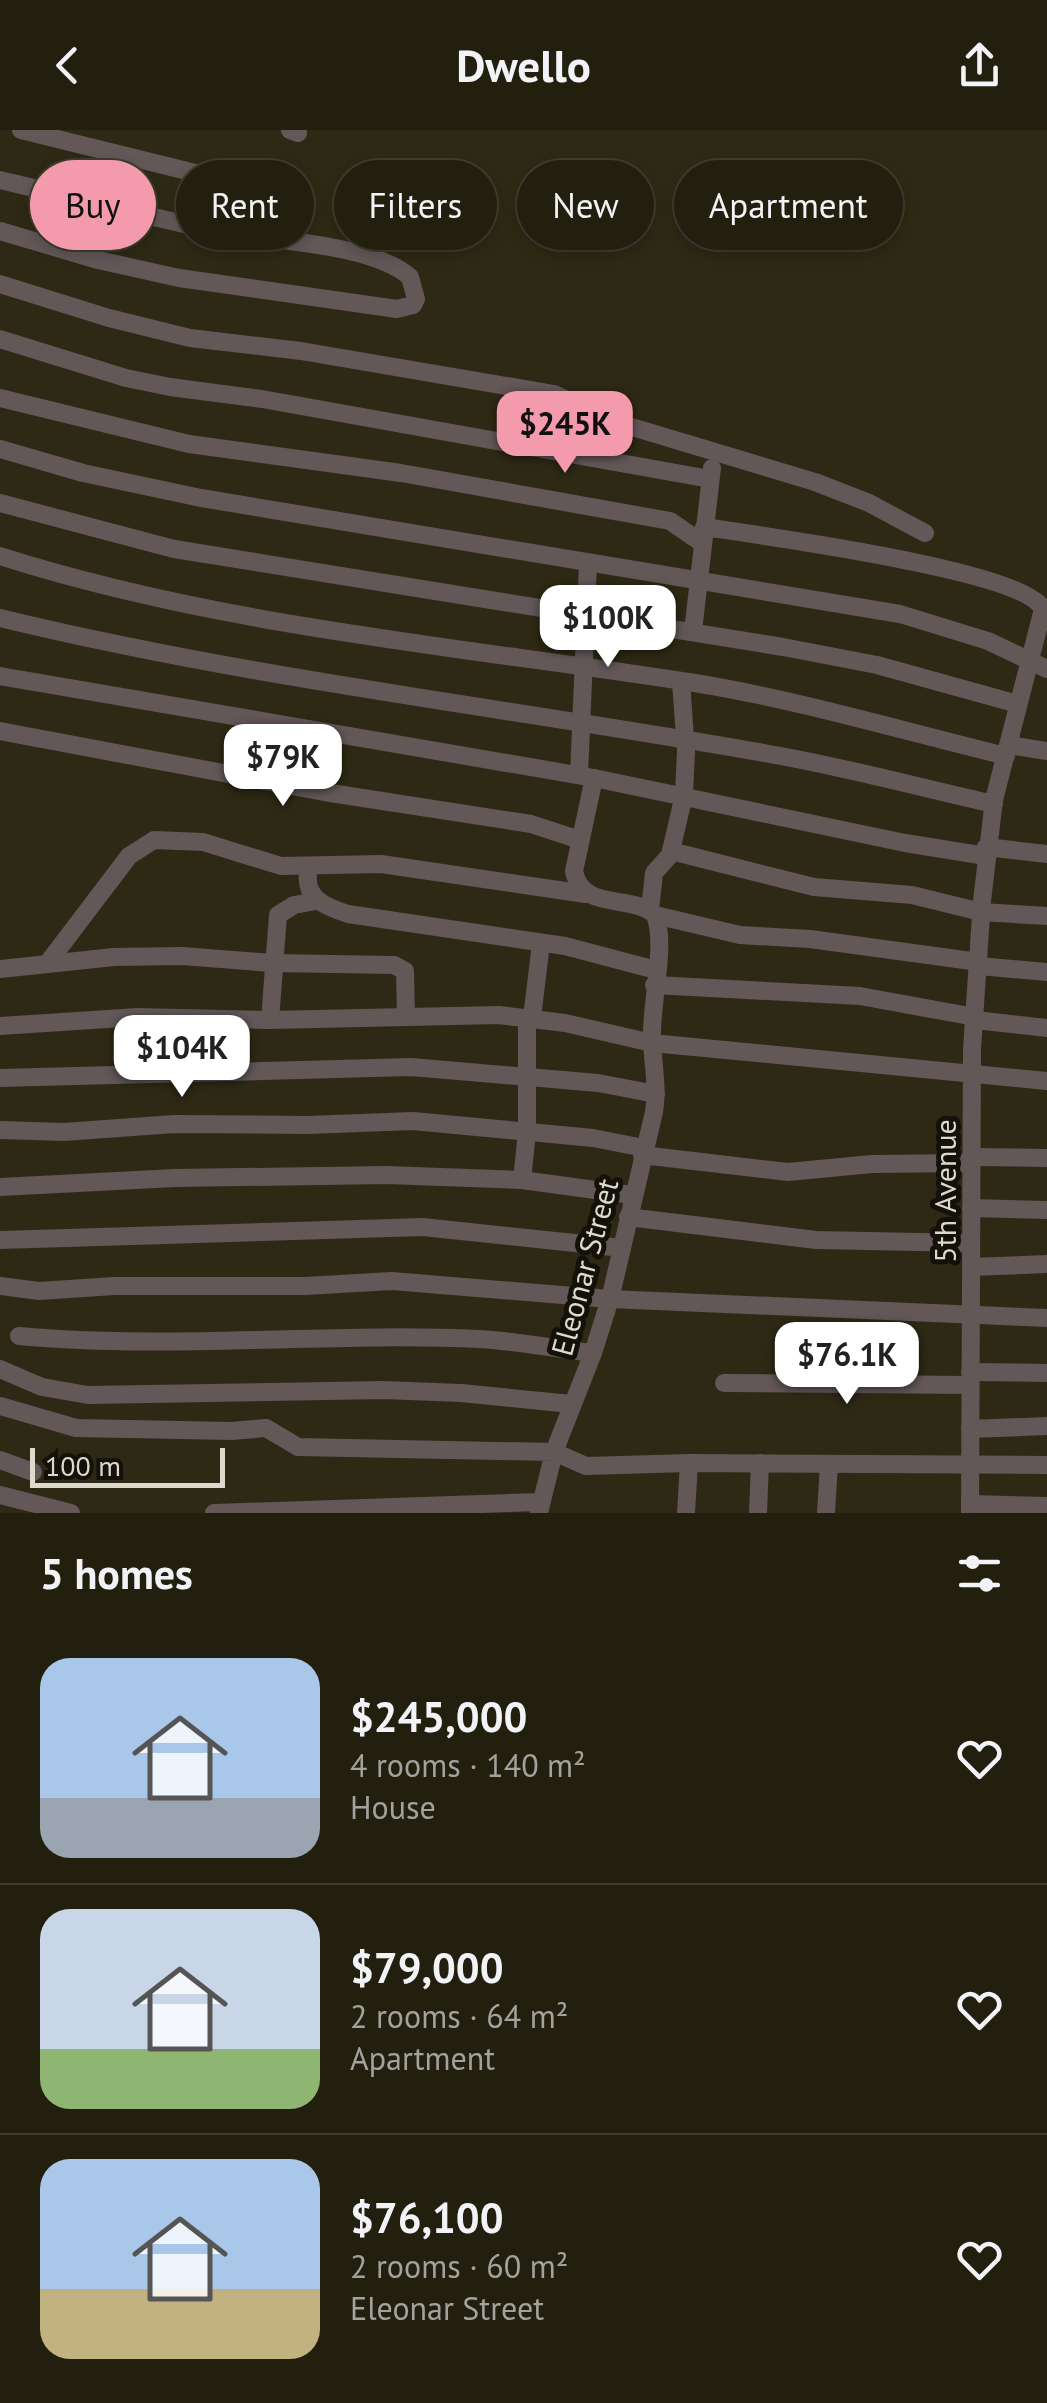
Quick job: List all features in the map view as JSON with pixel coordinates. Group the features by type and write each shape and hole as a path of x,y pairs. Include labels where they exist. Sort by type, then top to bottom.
{"street":[{"path":"21,130 176,169"},
{"path":"0,180 206,230 345,251 383,261 410,277 416,300 406,308 385,308 194,281 98,260 0,231"},
{"path":"0,284 108,318 190,338 462,376 554,394 612,420 815,482 925,533"},
{"path":"0,339 126,378 170,387 262,399 710,480"},
{"path":"0,398 189,444 401,474 670,521 703,535"},
{"path":"0,449 151,488 900,614 988,641 1047,670"},
{"path":"693,631 714,454"},
{"path":"0,503 174,549 693,631 877,665 1018,704"},
{"name":"5th Avenue","path":"703,535 947,569 1032,596 1043,609 994,804 981,912 972,1048 970,1509"},
{"path":"0,556 160,598 752,694 1007,750 1047,751"},
{"path":"586,894 576,882 574,871 586,777 582,724 588,563"},
{"path":"0,618 188,660 685,740 890,778 994,804"},
{"path":"0,676 684,795 905,843 1047,854"},
{"name":"Eleonar Street","path":"540,1508 554,1452 610,1298 656,1094 652,1043 660,944 653,912 654,873 671,851 684,795 681,682"},
{"path":"0,731 324,792 532,824 580,840"},
{"path":"47,964 129,856 154,840 203,842 281,866 309,868 366,862 454,872 586,894 740,935 810,939 1047,972"},
{"path":"671,851 791,882 851,892 912,895 981,912 1047,916"},
{"path":"309,868 307,886 316,901 368,918 541,943 655,977 860,996 975,1019 1047,1028"},
{"path":"270,1020 278,915 294,905 316,901"},
{"path":"522,1180 529,1018 541,943"},
{"path":"0,969 114,957 182,956 398,966 406,977 406,1017"},
{"path":"0,1026 138,1017 529,1018 652,1043 1047,1081"},
{"path":"0,1078 411,1067 598,1083 656,1094"},
{"path":"0,1130 64,1132 174,1124 308,1126 413,1121 594,1138 643,1152 788,1172 872,1164 1047,1158"},
{"path":"0,1187 176,1178 386,1175 522,1180 632,1194"},
{"path":"971,1208 1047,1210"},
{"path":"628,1218 816,1240 971,1243"},
{"path":"0,1240 423,1227 622,1248"},
{"path":"971,1267 1047,1264"},
{"path":"0,1286 39,1292 114,1286 305,1286 392,1281 610,1298 1047,1318"},
{"path":"19,1336 117,1343 483,1340 593,1353"},
{"path":"0,1369 66,1393 382,1390 572,1404"},
{"path":"724,1383 970,1378 1047,1372"},
{"path":"0,1406 76,1428 266,1428 298,1448 554,1452 586,1466 689,1462 1047,1465"},
{"path":"970,1428 1047,1426"},
{"path":"0,1460 32,1472"},
{"path":"686,1513 689,1462"},
{"path":"758,1513 760,1463"},
{"path":"826,1513 829,1464"},
{"path":"0,1494 71,1513"},
{"path":"970,1509 1047,1506"},
{"path":"214,1513 540,1508"}]}
